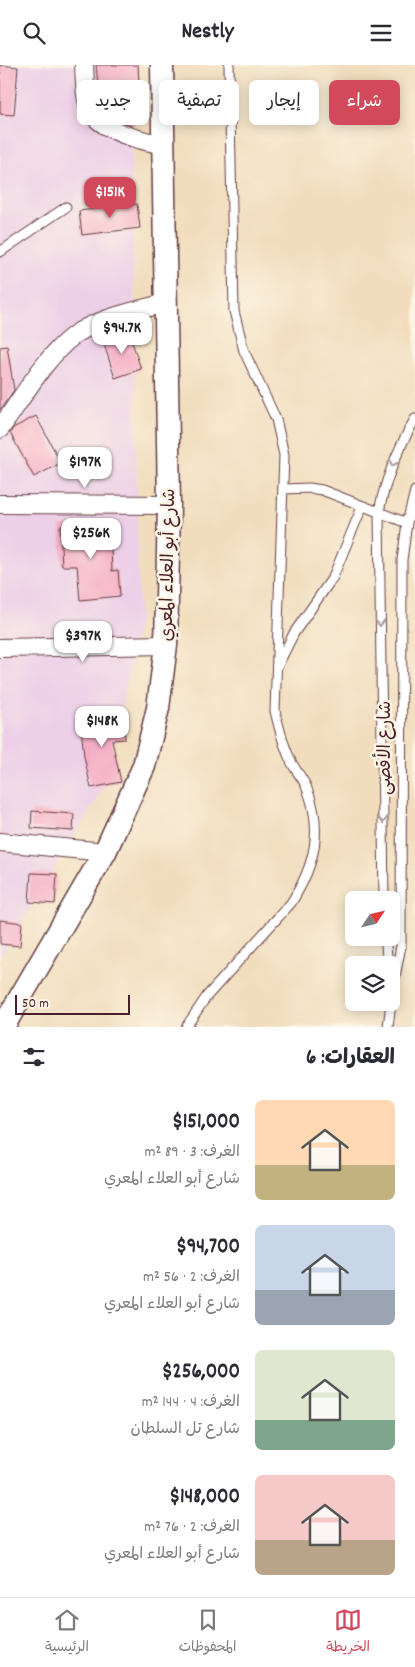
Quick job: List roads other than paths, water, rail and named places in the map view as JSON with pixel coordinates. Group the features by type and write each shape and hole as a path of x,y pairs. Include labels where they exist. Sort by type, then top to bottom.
{"street":[{"path":"84,65 88,103 92,112 99,120 126,135 164,145"},
{"name":"شارع أبو العلاء المعري","path":"3,1027 8,1006 106,851 148,752 158,708 166,645 169,505 162,65"},
{"path":"0,429 49,362 74,335 91,325 167,302"},
{"path":"0,504 169,505"},
{"path":"0,648 166,645"},
{"path":"0,842 106,851"}],"lane":[{"path":"186,1027 212,989 291,903 302,886 313,861 315,834 314,808 305,785 291,761 280,735 274,711 274,671 284,489 284,455 276,419 244,351 234,311 229,65"},
{"path":"0,252 66,207"},
{"name":"شارع الأقصى","path":"384,891 379,512 382,492 392,465 415,419"},
{"path":"284,489 309,488 322,490 407,523"},
{"name":"شارع الأقصى","path":"399,956 401,946 402,560 407,523 415,491"},
{"path":"274,671 294,633 333,577 346,551 362,507"},
{"path":"388,1027 390,1011"},
{"path":"389,1014 395,1027"}]}
